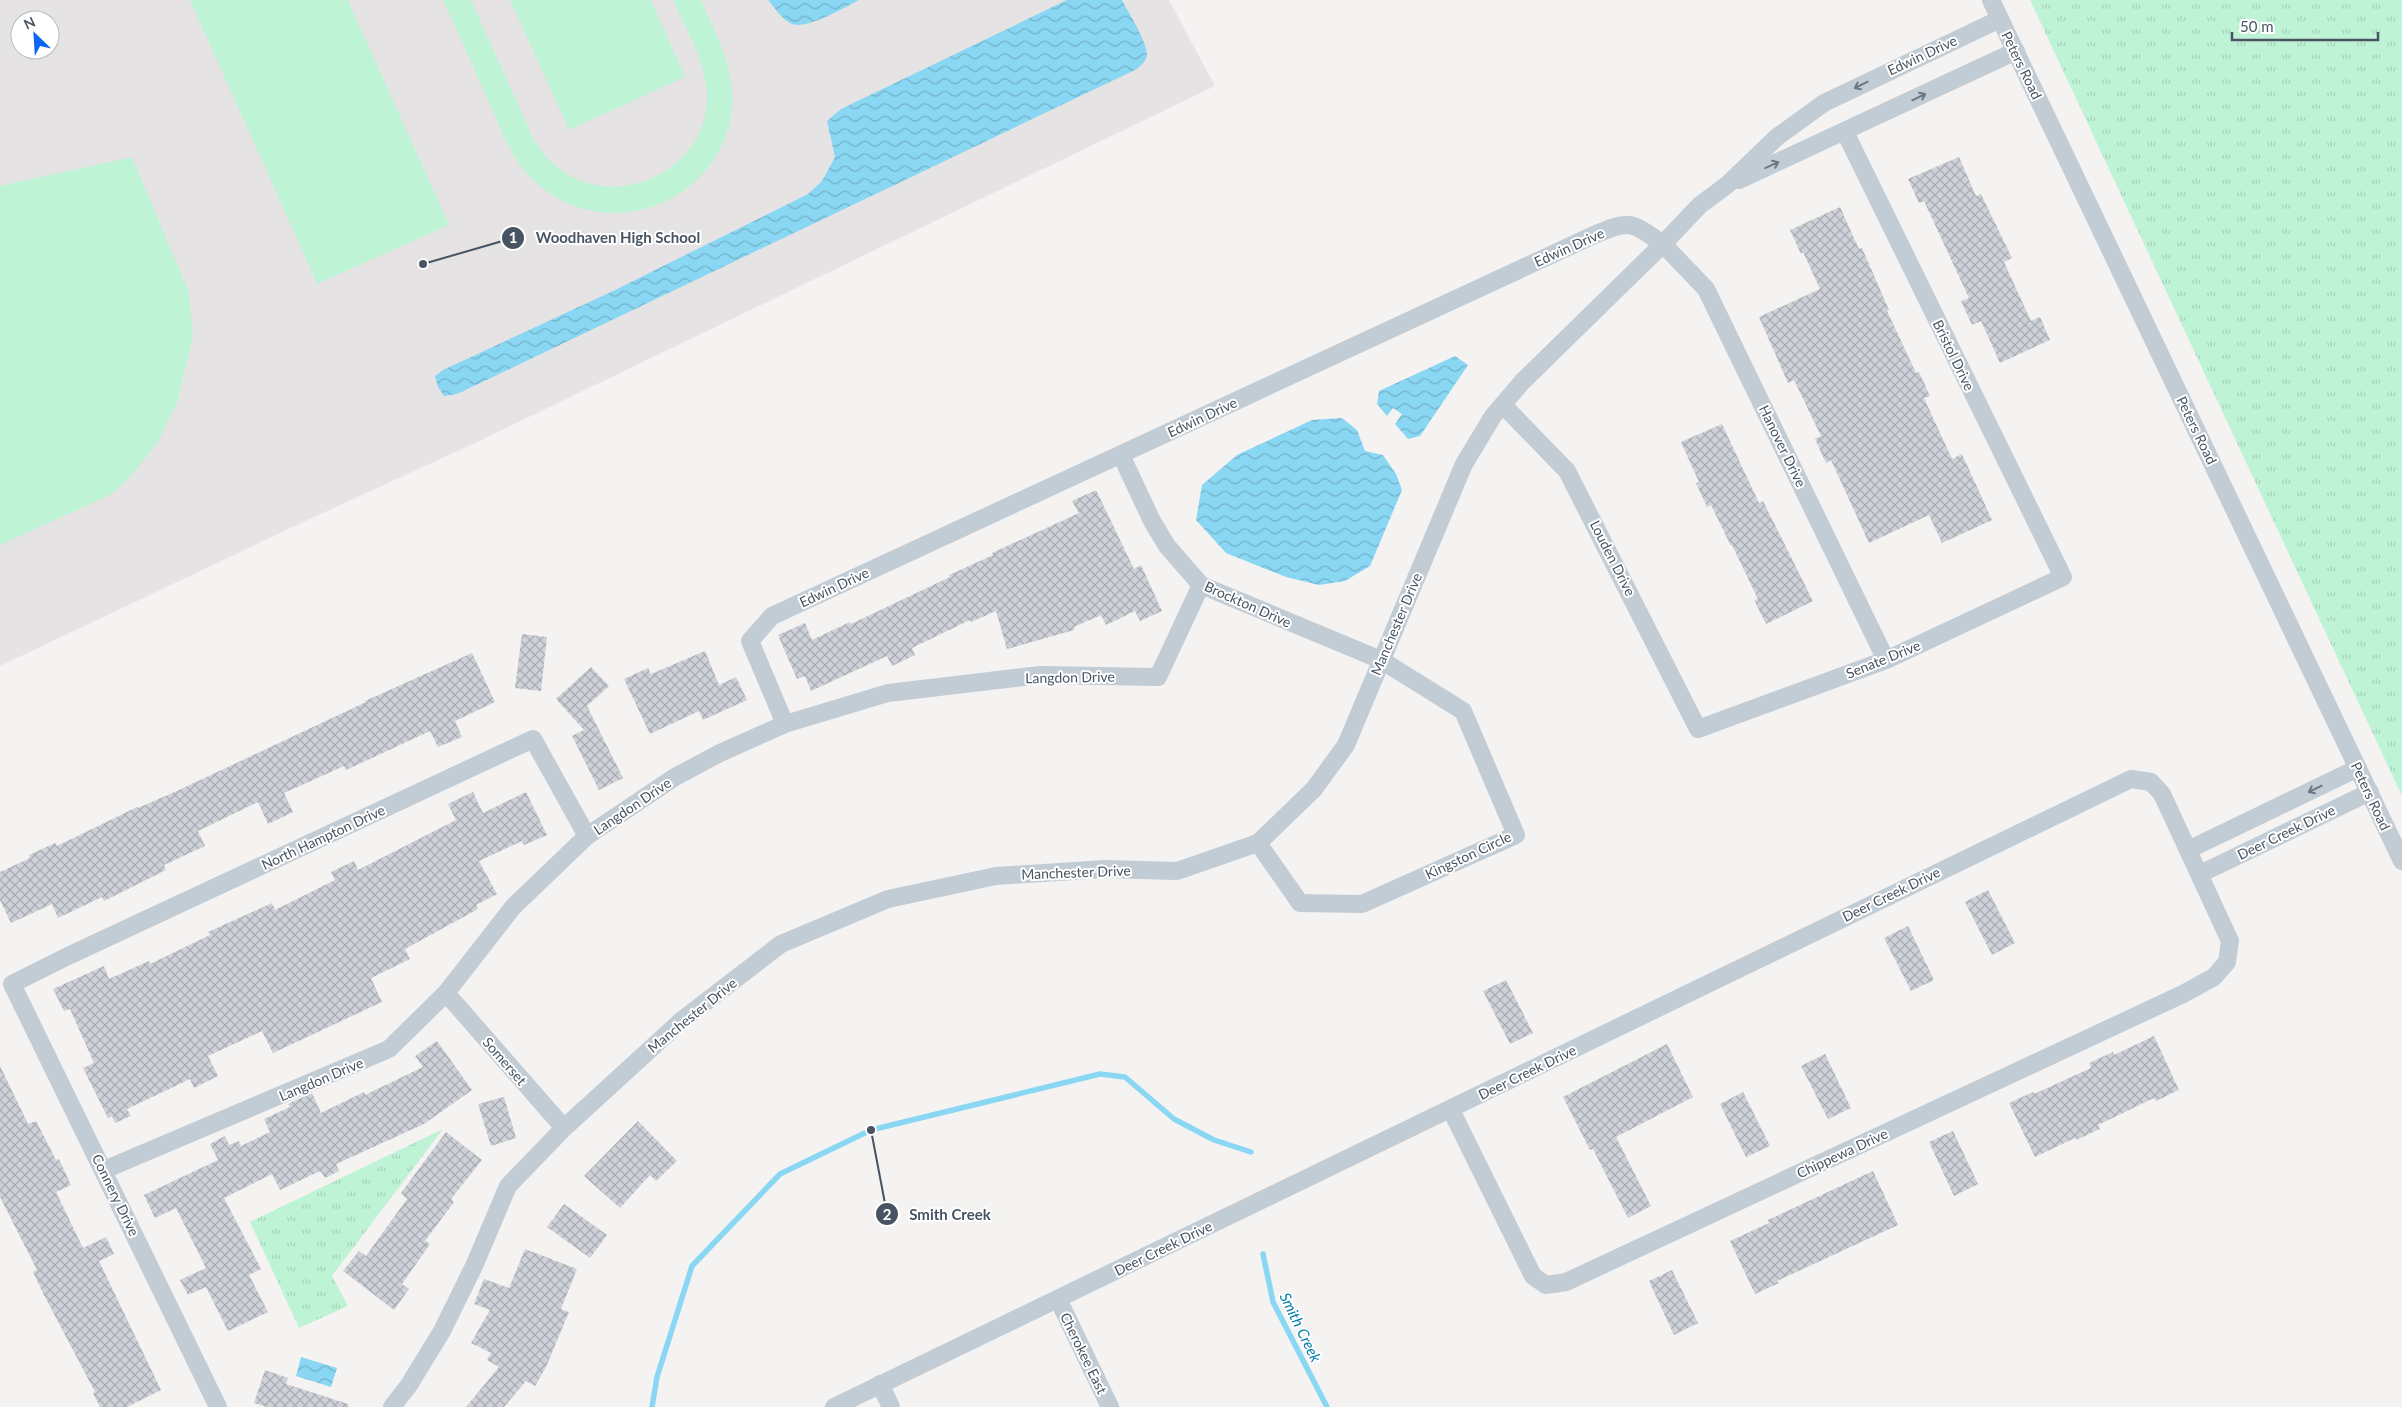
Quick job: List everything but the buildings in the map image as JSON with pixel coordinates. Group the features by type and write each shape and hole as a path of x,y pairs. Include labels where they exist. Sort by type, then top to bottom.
{"street":[{"name":"Peters Road","path":"1991,0 2402,861"},
{"name":"Edwin Drive","path":"785,724 750,641 772,616 1615,226 1624,224 1636,225 1663,244 1700,205 1727,185 1777,137 1824,103 2000,19"},
{"name":"Edwin Drive","path":"1727,185 1845,132 2016,51"},
{"name":"Bristol Drive","path":"1845,132 2063,577"},
{"name":"Manchester Drive","path":"392,1407 409,1385 442,1331 474,1266 508,1186 564,1128 681,1021 781,944 888,899 996,876 1105,868 1177,871 1258,843 1314,789 1346,745 1464,464 1480,434 1522,382 1663,244"},
{"name":"Hanover Drive","path":"1663,244 1706,289 1886,660"},
{"name":"Louden Drive","path":"1503,405 1555,456 1572,480 1698,729"},
{"name":"Brockton Drive","path":"1121,454 1152,522 1168,546 1202,585 1381,660"},
{"name":"Senate Drive","path":"1698,729 1886,660 2063,577"},
{"name":"Langdon Drive","path":"104,1170 389,1049 446,993 513,907 587,836 676,778 720,753 785,724 898,692 1040,675 1158,677 1202,585"},
{"name":"Kingston Circle","path":"1258,843 1300,903 1362,904 1516,835 1463,711 1381,660"},
{"name":"North Hampton Drive","path":"12,984 533,739 587,836"},
{"name":"Deer Creek Drive","path":"2188,850 2358,768"},
{"name":"Deer Creek Drive","path":"834,1407 1451,1110 2131,779 2152,782 2162,794 2200,874 2370,792"},
{"name":"Chippewa Drive","path":"1451,1110 1533,1276 1546,1285 1566,1282 2214,977 2227,962 2230,941 2200,874"},
{"name":"Connery Drive","path":"12,984 218,1407"},
{"name":"Somerset","path":"446,993 564,1128"},
{"name":"Cherokee East","path":"1058,1299 1110,1407"},
{"path":"880,1384 891,1407"}],"shaded area":[{"path":"0,0 1169,0 1215,86 475,443 0,666"}],"green space":[{"path":"190,0 348,0 449,225 317,284"},
{"path":"443,0 471,0 534,140 548,158 565,173 588,183 612,187 636,184 658,175 678,162 693,144 703,122 707,97 706,84 700,59 673,0 701,0 724,52 731,79 732,108 723,142 706,170 683,191 654,206 623,212 591,211 560,200 524,171 512,152"},
{"path":"510,0 651,0 685,77 569,130"},
{"path":"2030,0 2402,0 2402,796"},
{"path":"132,157 189,292 193,337 178,400 158,442 129,478 112,494 0,545 0,186"},
{"path":"443,1129 332,1276 348,1306 299,1328 250,1222"}],"water":[{"path":"768,0 859,0 814,22 796,25 784,18"},
{"path":"1067,0 1122,0 1146,50 1147,56 1137,69 457,394 444,396 438,387 435,376 443,370 611,292 808,194 822,181 835,157 827,121 841,109"},
{"path":"1455,356 1468,365 1420,436 1408,439 1395,424 1402,414 1393,408 1387,416 1377,404 1379,391"},
{"path":"1342,418 1357,430 1365,451 1383,455 1396,474 1402,490 1370,566 1345,581 1319,585 1286,577 1226,553 1196,520 1202,485 1237,455 1312,420"},
{"path":"301,1357 337,1368 331,1387 296,1376"}],"waterway":[{"name":"Smith Creek","path":"652,1407 657,1377 692,1266 780,1174 871,1130 1100,1074 1125,1077 1174,1119 1214,1140 1251,1152"},
{"name":"Smith Creek","path":"1263,1254 1273,1302 1327,1407"}],"place":[{"name":"Woodhaven High School","path":"423,264"},
{"name":"Smith Creek","path":"871,1130"}]}
